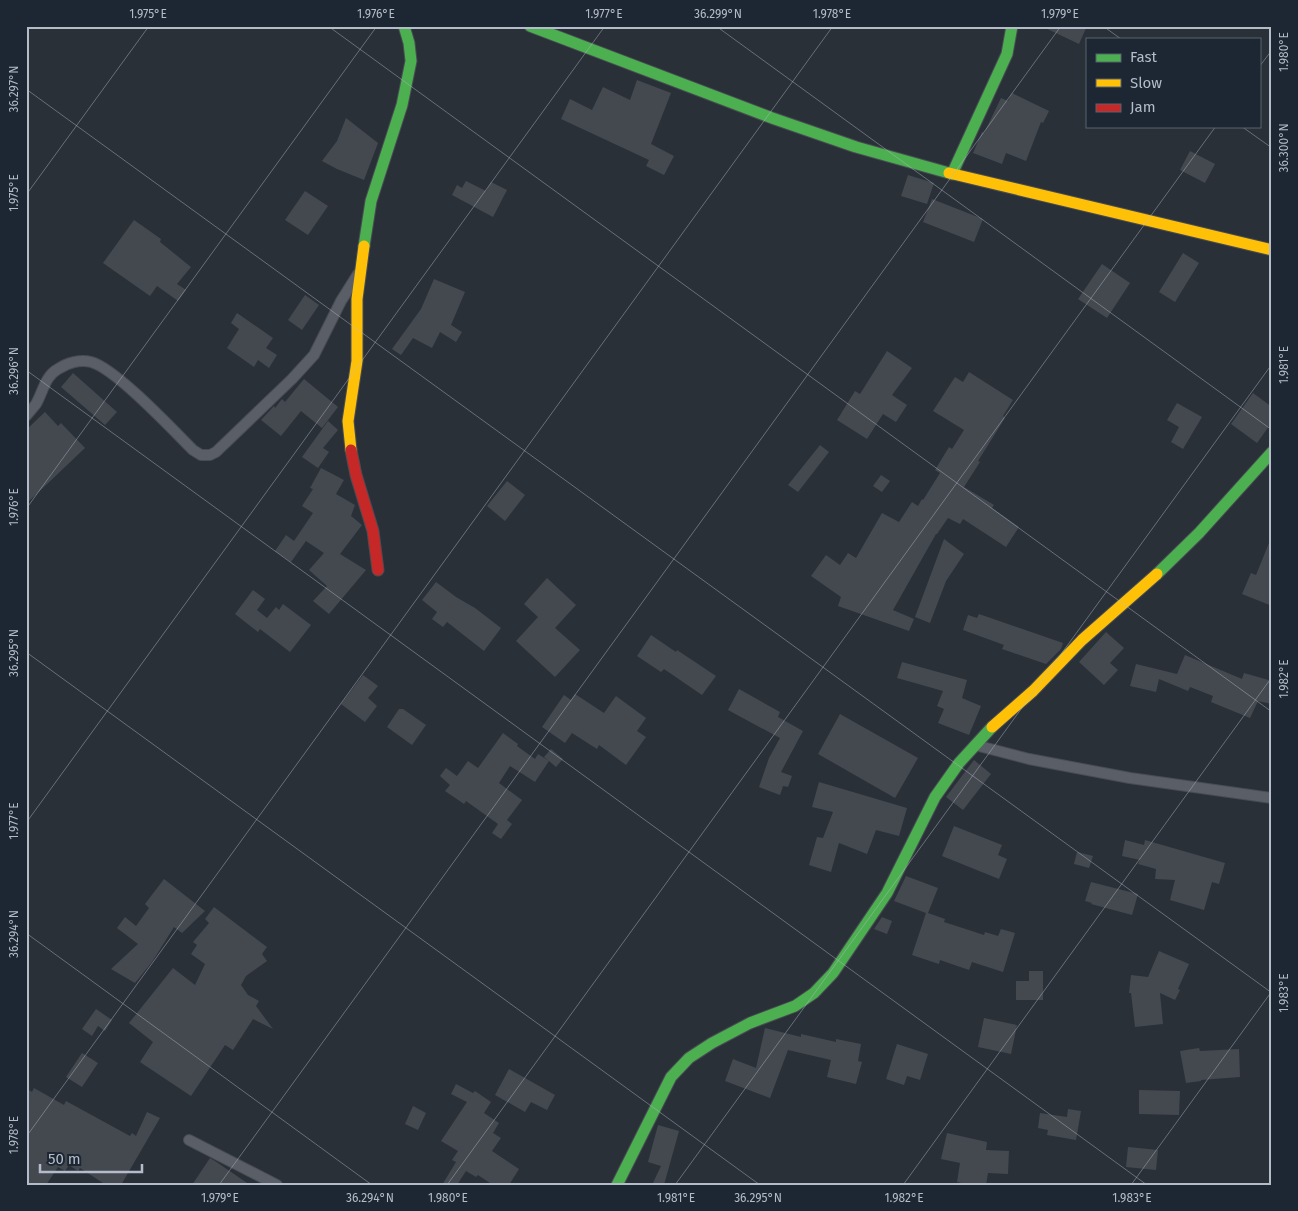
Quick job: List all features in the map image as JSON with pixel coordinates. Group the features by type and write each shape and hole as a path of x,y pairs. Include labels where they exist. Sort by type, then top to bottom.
{"street":[{"path":"378,570 373,531 356,475 349,438 348,421 357,361 357,299 360,269 371,201 402,105 411,60 404,26"},
{"path":"530,26 816,134 856,147 952,174 1272,250"},
{"path":"952,174 1007,54 1012,26"},
{"path":"26,416 36,404 44,384 56,369 73,362 90,362 103,367 127,386 193,450 202,456 210,455 231,438 314,355 360,269"},
{"path":"617,1185 671,1077 689,1058 712,1043 750,1023 795,1006 814,993 833,973 887,893 935,797 959,763 985,734 1033,691 1082,640 1137,593 1199,533 1272,452"},
{"path":"975,745 1029,759 1121,776 1272,798"},
{"path":"189,1140 277,1185"}],"building":[{"path":"1041,26 1087,26 1079,44"},
{"path":"637,80 671,93 651,144 674,156 664,175 646,166 649,160 561,119 570,99 592,110 603,87 630,100"},
{"path":"1012,93 1049,111 1043,123 1041,122 1026,161 1006,153 1002,164 973,153 982,132 984,133 1001,98 1008,101"},
{"path":"346,118 378,143 364,180 322,161 337,141"},
{"path":"1190,151 1215,164 1205,183 1180,170"},
{"path":"908,175 934,183 927,204 901,196"},
{"path":"466,181 486,191 491,182 507,190 493,217 452,195 457,185 462,188"},
{"path":"305,191 328,206 308,235 285,220"},
{"path":"932,199 983,219 974,242 923,222"},
{"path":"134,220 161,239 160,242 191,267 177,284 186,290 178,301 157,286 150,296 103,263"},
{"path":"1183,253 1199,263 1175,302 1159,292"},
{"path":"1102,264 1130,283 1107,318 1078,299"},
{"path":"434,279 465,292 451,325 462,332 456,342 440,332 432,348 413,338 401,355 392,349 421,309"},
{"path":"305,295 319,305 302,330 288,320"},
{"path":"237,313 273,338 266,348 277,355 269,368 258,360 254,367 227,348 239,329 231,323"},
{"path":"887,351 912,368 892,395 907,405 896,422 883,414 867,439 837,420 855,391 860,394"},
{"path":"969,372 1013,400 1003,416 1005,418 964,487 994,505 992,508 1019,527 1006,547 963,519 960,524 948,518 936,534 893,610 914,619 909,631 838,606 841,597 811,576 826,555 840,565 848,553 856,558 882,513 899,522 912,502 918,506 923,500 940,473 935,470 949,447 952,449 964,430 933,411 955,377 963,382"},
{"path":"73,373 117,412 105,425 61,387"},
{"path":"304,379 338,407 322,428 301,411 281,436 261,420 282,399 285,402"},
{"path":"1253,393 1272,407 1272,422 1257,443 1231,424"},
{"path":"1177,403 1202,417 1183,449 1171,442 1179,427 1167,420"},
{"path":"45,412 58,426 61,423 85,448 26,504 26,430"},
{"path":"328,421 338,430 323,448 329,452 318,468 302,457"},
{"path":"820,445 829,452 798,492 788,485"},
{"path":"321,468 344,480 336,494 355,505 351,516 362,525 340,554 366,570 329,614 313,601 327,586 309,570 324,553 306,541 291,562 275,551 286,535 294,541 313,513 302,506 313,489 310,488"},
{"path":"881,475 890,481 882,492 873,486"},
{"path":"507,481 525,495 505,521 487,506"},
{"path":"1271,538 1272,606 1242,594 1251,573 1256,575"},
{"path":"944,539 964,554 946,581 930,623 915,617"},
{"path":"547,578 576,605 555,628 580,650 555,677 516,641 538,617 524,604"},
{"path":"436,582 501,628 484,651 447,622 443,627 432,619 437,612 422,600"},
{"path":"253,590 265,599 257,610 267,618 276,607 279,610 283,604 311,625 290,652 260,629 258,632 235,614"},
{"path":"979,614 1063,643 1061,649 1046,664 1002,649 1004,645 963,630 968,615 977,618"},
{"path":"1106,632 1124,648 1110,663 1118,670 1104,685 1079,662"},
{"path":"651,635 716,676 702,695 664,669 661,672 637,656"},
{"path":"1185,655 1242,679 1244,673 1272,681 1272,704 1258,701 1250,718 1211,702 1213,696 1190,687 1188,691 1159,679 1156,692 1130,686 1136,664 1177,674"},
{"path":"902,662 967,680 962,698 981,706 969,735 938,723 944,709 937,706 943,691 897,678"},
{"path":"363,675 378,686 368,698 377,706 365,722 341,704"},
{"path":"739,689 780,712 778,717 803,731 781,772 792,776 788,787 783,786 780,795 759,787 769,758 780,738 728,710"},
{"path":"575,694 604,713 616,696 646,718 637,731 646,737 626,765 599,745 597,749 572,733 565,743 542,727 564,695 571,700"},
{"path":"399,709 403,709 426,725 412,745 387,727"},
{"path":"840,714 918,758 895,798 818,754"},
{"path":"503,733 535,759 538,754 549,761 535,782 510,766 499,783 522,800 507,820 512,824 501,839 492,833 498,824 466,801 464,804 445,791 450,785 440,776 446,768 457,776 468,761 478,768"},
{"path":"551,749 563,759 556,767 544,757"},
{"path":"974,760 991,774 963,810 946,797"},
{"path":"819,782 907,808 899,836 876,830 867,854 839,843 831,872 809,865 817,837 823,838 833,812 812,807"},
{"path":"954,826 1002,845 998,855 1007,859 999,879 942,856"},
{"path":"1125,840 1144,845 1145,840 1225,863 1219,884 1212,882 1204,910 1170,900 1175,880 1155,879 1156,869 1138,864 1140,860 1122,856"},
{"path":"1077,852 1093,856 1089,868 1074,864"},
{"path":"906,876 938,888 928,913 945,919 944,922 984,935 985,932 998,936 1001,929 1015,933 1003,972 972,962 969,970 940,960 939,964 912,955 926,913 894,901"},
{"path":"164,879 205,911 182,933 174,927 152,962 135,983 111,969 138,944 117,928 125,917 136,926 149,908 145,904"},
{"path":"1091,882 1138,894 1132,915 1085,901"},
{"path":"214,907 267,947 262,954 267,961 246,976 241,985 248,995 259,1001 256,1006 273,1029 253,1019 233,1050 225,1045 191,1096 140,1062 153,1042 129,1023 173,968 195,985 205,964 191,954 197,945 193,942 209,923 205,919"},
{"path":"882,917 892,921 887,934 874,929"},
{"path":"1159,951 1189,964 1175,1000 1160,993 1163,1024 1135,1027 1131,993 1129,993 1131,975 1148,977"},
{"path":"1029,971 1043,971 1043,1000 1016,1000 1016,981 1029,981"},
{"path":"96,1009 112,1020 105,1031 98,1026 92,1036 82,1029"},
{"path":"984,1018 1017,1025 1011,1054 978,1047"},
{"path":"765,1028 801,1037 801,1034 836,1042 836,1039 861,1044 858,1061 862,1062 856,1084 827,1077 831,1060 788,1050 770,1098 725,1081 733,1059 756,1068"},
{"path":"897,1044 928,1054 920,1080 907,1076 904,1085 886,1079"},
{"path":"1199,1048 1200,1051 1239,1049 1240,1077 1186,1083 1180,1051"},
{"path":"82,1053 98,1063 82,1087 66,1077"},
{"path":"509,1069 555,1095 547,1110 531,1102 525,1112 495,1095"},
{"path":"456,1084 473,1093 475,1091 491,1102 484,1113 499,1123 493,1133 501,1138 492,1151 519,1169 509,1185 493,1185 478,1175 476,1177 466,1171 457,1185 442,1185 456,1162 452,1160 458,1151 441,1141 467,1102 451,1094"},
{"path":"26,1088 32,1092 34,1088 64,1105 66,1101 130,1136 132,1133 136,1136 147,1112 160,1118 121,1185 106,1185 80,1168 78,1171 69,1165 65,1171 58,1167 46,1185 26,1185"},
{"path":"1139,1090 1180,1091 1179,1115 1139,1114"},
{"path":"413,1106 426,1113 418,1130 405,1124"},
{"path":"1068,1109 1081,1111 1076,1140 1047,1135 1048,1130 1038,1128 1040,1113 1067,1117"},
{"path":"658,1125 679,1131 664,1185 652,1185 661,1166 648,1162"},
{"path":"947,1133 987,1142 986,1150 1009,1151 1008,1174 988,1173 986,1185 971,1185 957,1182 960,1163 941,1159"},
{"path":"1128,1147 1158,1150 1156,1170 1126,1167"},
{"path":"210,1158 215,1161 250,1185 192,1185"}],"traffic: fast":[{"path":"364,246 371,201 402,105 411,61 409,43 404,26"},
{"path":"530,26 772,118 856,147 949,173"},
{"path":"952,174 1007,54 1012,26"},
{"path":"1157,574 1199,533 1272,452"},
{"path":"617,1185 671,1077 689,1058 712,1043 750,1023 795,1006 814,993 833,973 887,893 935,797 959,763 992,727"}],"traffic: slow":[{"path":"949,173 1272,250"},
{"path":"351,450 348,421 357,361 357,299 364,246"},
{"path":"992,727 1033,691 1082,640 1157,574"}],"traffic: jam":[{"path":"351,450 356,475 373,531 378,570"}]}
